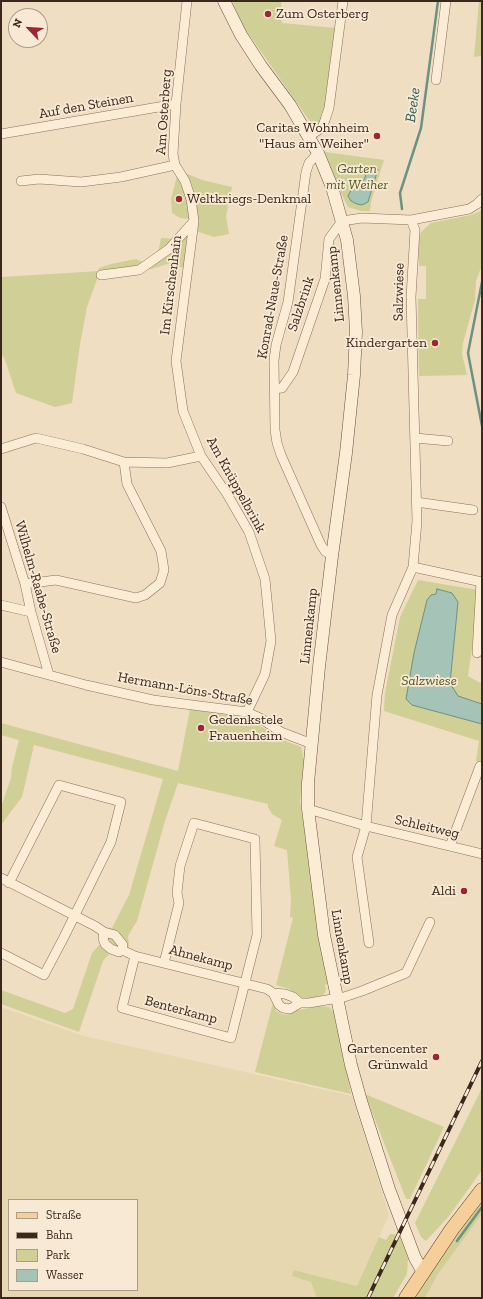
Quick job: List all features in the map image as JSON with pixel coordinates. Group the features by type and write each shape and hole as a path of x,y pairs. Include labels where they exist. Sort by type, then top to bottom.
{"main road":[{"name":"Linnenkamp","path":"224,1 261,66 290,105 318,153 332,187 347,240 354,296 356,332 351,410 319,667 308,783 308,809 324,935 351,1065 367,1123 400,1219 415,1258 423,1272"},
{"path":"406,1298 452,1229 482,1190"}],"street":[{"name":"Am Osterberg","path":"21,181 39,179 81,182 120,177 175,165 173,154 176,104 187,1"},
{"path":"309,136 322,128 326,120 329,108 343,1"},
{"path":"436,80 446,1"},
{"name":"Auf den Steinen","path":"1,134 176,104"},
{"name":"Konrad-Naue-Straße","path":"318,153 309,163 305,177 288,302 276,345 274,360 275,430 279,449 321,545 325,551 332,556"},
{"name":"Im Kirschenhain","path":"175,165 185,181 191,199 194,221 176,361 183,412"},
{"path":"342,221 362,218 410,220 469,209 482,199"},
{"name":"Salzwiese","path":"366,826 377,695 392,615 413,567 417,521 411,297 415,230 410,220"},
{"path":"101,275 139,270 169,249 194,221"},
{"name":"Salzbrink","path":"274,389 282,388 293,372 325,278 329,239 342,221"},
{"name":"Am Knüppelbrink","path":"183,412 201,456 227,494 249,532 265,579 270,641 265,674 247,712"},
{"path":"1,449 36,438 83,449 124,462 167,462 201,456"},
{"path":"415,438 448,441"},
{"path":"24,584 56,580 136,598 145,595 160,583 164,570 161,551 127,484 124,462"},
{"path":"416,502 473,510"},
{"name":"Wilhelm-Raabe-Straße","path":"1,507 49,675"},
{"path":"413,567 481,582 477,653"},
{"path":"1,605 31,612"},
{"name":"Hermann-Löns-Straße","path":"1,662 86,685 153,700 247,712 260,718 281,732 312,744"},
{"path":"450,846 480,766"},
{"path":"1,953 44,975 111,842 122,802 59,785 5,881"},
{"name":"Schleitweg","path":"308,809 366,826 482,854"},
{"path":"164,963 179,903 177,893 180,866 194,823 255,839 258,935 245,984"},
{"path":"366,826 357,857 369,944"},
{"name":"Ahnekamp","path":"5,881 95,926 104,932 103,938 105,944 110,949 119,952 122,950 135,956 267,989 273,993 285,994 293,997 300,1003"},
{"path":"273,993 279,1005 283,1008 290,1009 300,1003 309,1004 362,991 406,973 430,922"},
{"name":"Benterkamp","path":"135,956 122,1008 230,1038 245,984"}],"shaded area":[{"path":"1,1007 84,1036 352,1096 389,1215 357,1286 294,1270 311,1282 316,1296 319,1298 1,1298"},
{"path":"482,1214 482,1298 425,1298 438,1274"}],"green space":[{"path":"232,1 281,1 282,23 335,28 328,97 322,122 318,125 311,123 243,26"},
{"path":"479,1 482,1 482,56 474,57"},
{"name":"Garten mit Weiher","path":"325,152 384,160 371,202 370,211 361,211 348,207"},
{"path":"183,172 202,180 232,187 226,216 229,234 214,237 196,231 191,219 180,218 172,213 171,199 177,176"},
{"path":"481,211 482,265 476,281 475,300 463,343 462,354 467,375 419,376 418,299 426,299 426,266 419,266 418,243 421,232 431,223 471,215"},
{"path":"191,226 185,269 171,263 142,270"},
{"path":"161,238 176,239 158,253"},
{"path":"136,259 145,263 139,268 98,270 99,268 111,264"},
{"path":"100,271 87,307 80,344 72,403 55,407 16,393 4,357 1,356 2,277"},
{"name":"Salzwiese","path":"418,580 478,590 474,635 468,676 482,684 482,762 476,761 479,741 384,711 385,693 400,617"},
{"path":"190,709 240,717 257,724 283,740 301,747 304,760 300,801 328,983 325,985 326,990 324,994 308,999 302,998 289,989 276,985 293,918 290,917 291,899 287,850 274,846 282,820 272,814 268,804 178,783 165,821 137,921 128,936 129,946 122,956 110,953 103,961 79,1032 1,1004 1,990 65,1013 73,1009 92,953 100,944 98,934 105,927 112,928 129,895 163,779 34,745 22,797 1,825 1,807 11,778 12,767 19,740 1,735 1,723 178,771"},
{"path":"273,1003 276,1011 287,1015 293,1011 320,1006 329,1007 334,1012 351,1094 255,1072"},
{"path":"482,1088 482,1170 449,1216 426,1241 421,1237 415,1223"},
{"path":"365,1094 444,1127 410,1199 406,1199"},
{"path":"482,1195 482,1214 438,1274 425,1298 413,1298"},
{"path":"390,1234 400,1237 408,1258 407,1274 393,1298 319,1298 316,1296 311,1282 292,1276 294,1270 357,1286 379,1237 386,1240"}],"water":[{"path":"368,169 378,169 368,202 362,205 357,204 351,201 348,196 351,190 364,180"},
{"path":"437,589 452,593 458,602 450,683 458,696 482,704 482,724 412,705 406,699 414,653 427,600 431,595 436,594"}],"waterway":[{"name":"Beeke","path":"402,209 400,193 421,128 438,1"},
{"path":"482,282 468,353 482,426"},
{"path":"457,1241 482,1207"}],"railway":[{"path":"368,1298 482,1061"}],"place":[{"name":"Zum Osterberg","path":"268,14"},
{"name":"Caritas Wohnheim \"Haus am Weiher\"","path":"377,136"},
{"name":"Weltkriegs-Denkmal","path":"179,199"},
{"name":"Kindergarten","path":"435,343"},
{"name":"Gedenkstele Frauenheim","path":"201,728"},
{"name":"Aldi","path":"464,891"},
{"name":"Gartencenter Grünwald","path":"436,1057"}]}
